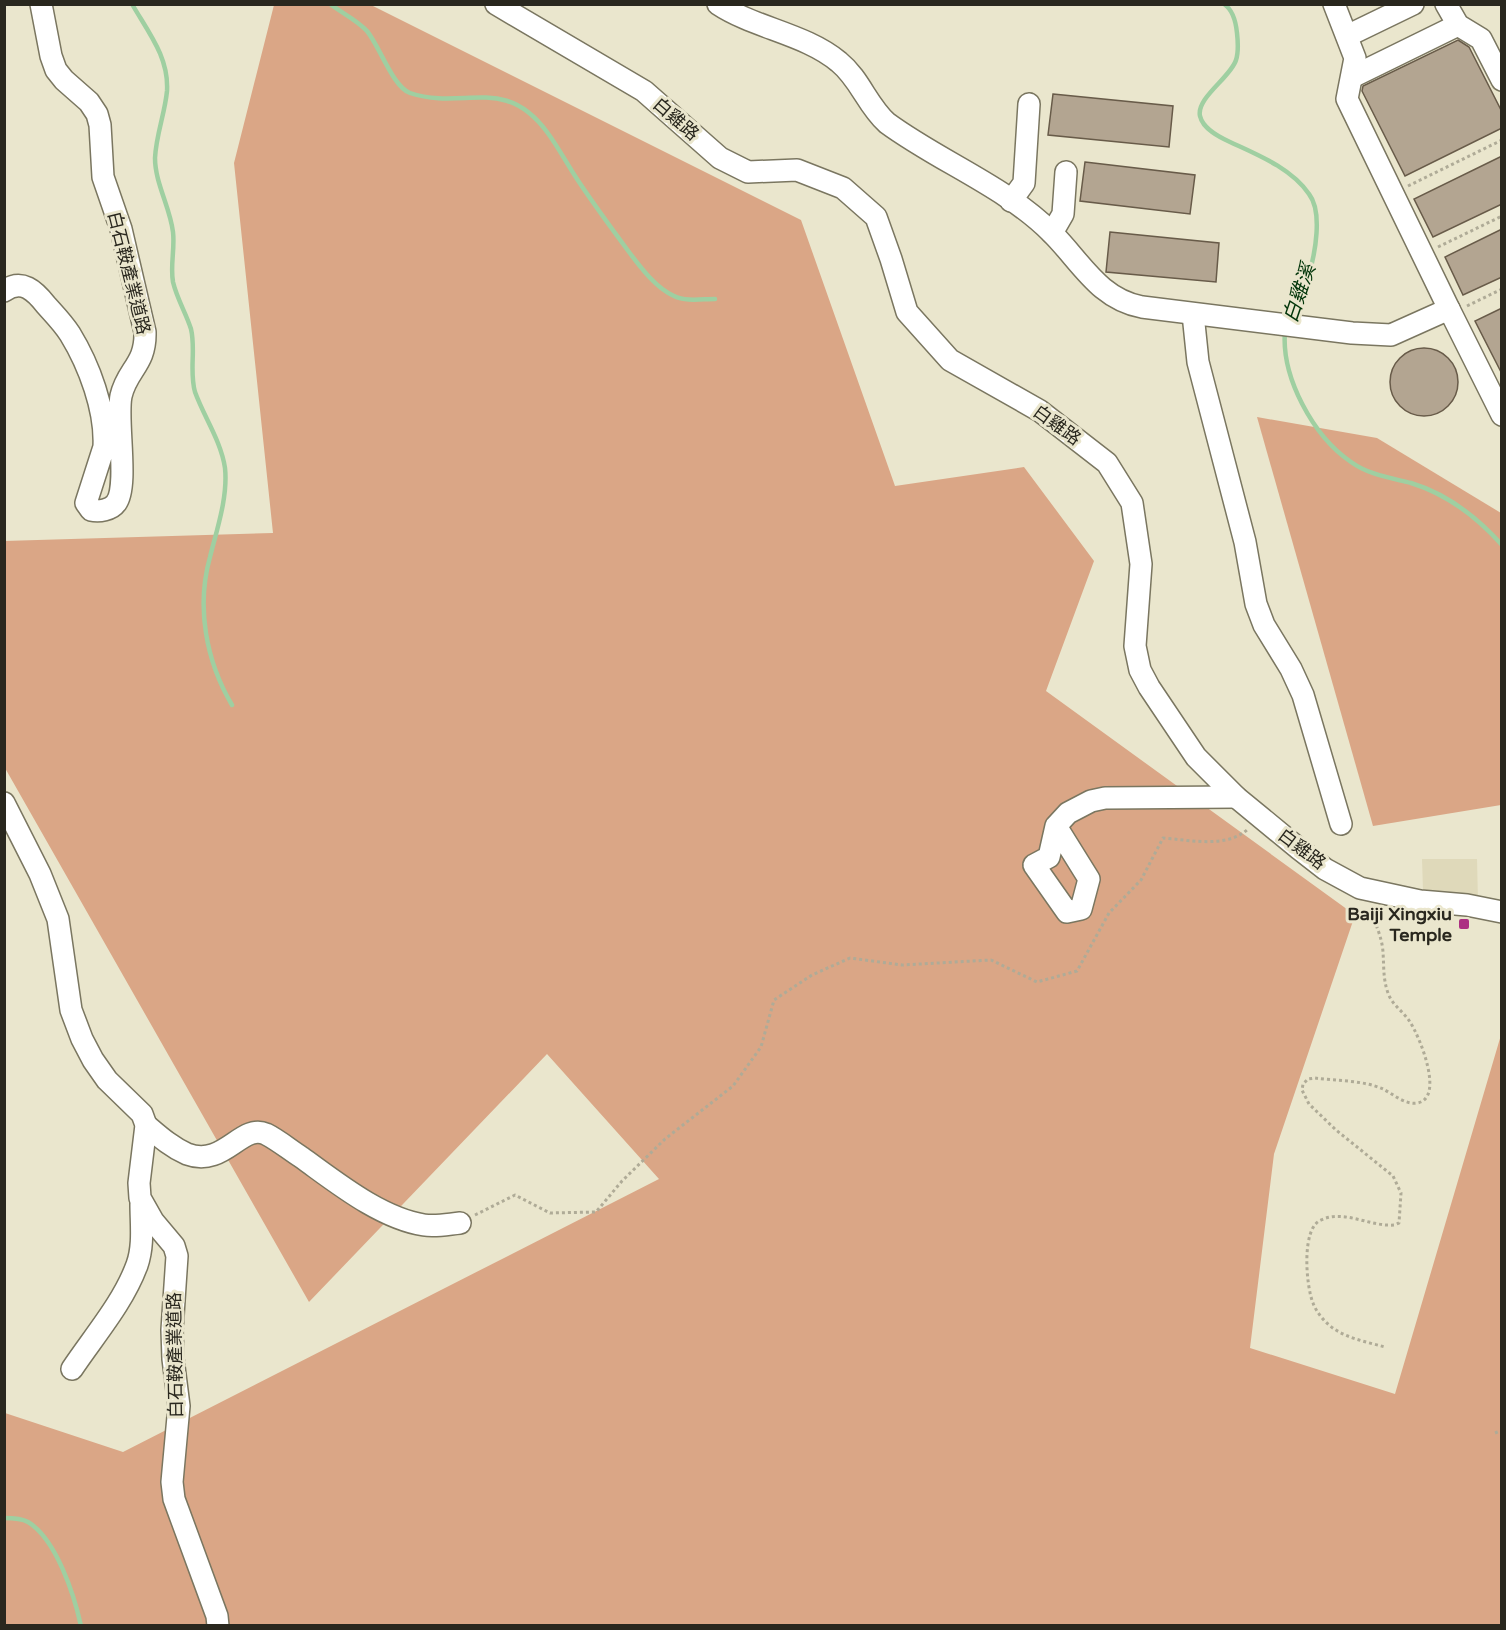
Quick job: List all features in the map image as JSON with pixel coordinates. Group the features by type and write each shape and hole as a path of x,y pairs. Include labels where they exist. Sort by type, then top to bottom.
{"street":[{"name":"白石鞍產業道路","path":"4,291 16,286 31,288 69,333 84,361 102,416 104,438 104,447 86,503 91,510 96,512 112,507 117,502 121,484 121,397 126,382 142,358 146,346 145,332 121,229 103,177 100,124 97,114 89,102 56,70 41,4"},
{"name":"白雞路","path":"496,4 644,91 720,158 748,172 798,170 843,188 876,217 907,312 950,360 1040,411 1107,463 1131,503 1141,564 1135,646 1140,670 1197,757 1261,817 1325,868 1360,888 1420,901 1467,905 1502,912"},
{"path":"718,4 812,46 837,60 853,74 876,113 887,123 1011,201 1052,233 1106,293 1118,300 1142,307 1193,314 1352,333 1391,335 1450,312"},
{"path":"1334,4 1355,58 1347,99 1501,412"},
{"path":"1347,36 1413,4"},
{"path":"1446,4 1458,25 1481,39 1502,80"},
{"path":"1352,77 1458,25"},
{"path":"1011,201 1024,183 1029,104"},
{"path":"1052,233 1063,214 1066,172"},
{"path":"1193,314 1198,362 1245,542 1256,604 1264,626 1291,669 1303,695 1341,824"},
{"path":"1056,826 1078,806 1105,798 1236,796"},
{"path":"4,803 40,874 58,919 71,1011 82,1039 107,1080 142,1114 146,1125 139,1183 142,1239 137,1264 122,1295 72,1369"},
{"path":"146,1125 168,1143 187,1154 199,1156 213,1155 227,1149 250,1133 258,1132 277,1141 353,1193 391,1214 424,1225 460,1223"},
{"name":"白石鞍產業道路","path":"140,1198 153,1221 174,1246 177,1256 172,1330 179,1406 172,1482 174,1499 217,1616 218,1626"}],"path":[{"path":"1393,193 1502,141"},
{"path":"1423,254 1502,216"},
{"path":"1450,312 1502,289"},
{"path":"460,1223 515,1195 550,1213 596,1212 622,1180 666,1139 734,1086 761,1047 774,1000 812,975 850,958 902,965 991,960 1036,982 1077,971 1109,913 1141,880 1163,838 1214,842 1243,834 1261,817"},
{"path":"1360,888 1376,926 1383,951 1383,980 1389,998 1409,1020 1417,1033 1431,1081 1431,1092 1428,1098 1416,1104 1409,1103 1375,1086 1360,1083 1315,1078 1308,1079 1303,1084 1302,1090 1309,1104 1336,1130 1394,1176 1401,1199 1401,1217 1399,1223 1394,1225 1347,1217 1333,1217 1318,1221 1312,1226 1308,1281 1313,1305 1330,1326 1349,1336 1385,1347"},
{"path":"1495,1433 1502,1430"}],"shaded area":[{"path":"274,5 371,5 801,220 895,486 1024,467 1094,561 1046,691 1355,915 1274,1154 1250,1348 1395,1394 1501,1035 1501,1625 5,1625 5,1413 123,1452 659,1179 547,1054 309,1302 5,768 4,541 273,533 234,163"},
{"path":"1257,417 1377,438 1501,513 1501,805 1373,826"},
{"path":"1422,859 1477,859 1478,901 1423,891"}],"building":[{"path":"1458,40 1469,47 1502,112 1502,128 1405,176 1362,91 1363,86"},
{"path":"1053,94 1173,106 1169,147 1048,135"},
{"path":"1502,156 1502,204 1433,237 1414,199"},
{"path":"1085,162 1195,175 1190,214 1080,201"},
{"path":"1502,229 1502,277 1463,295 1445,257"},
{"path":"1110,232 1219,243 1216,282 1106,272"},
{"path":"1502,308 1502,374 1475,321"},
{"path":"1424,348 1437,351 1448,358 1455,369 1458,382 1455,395 1448,406 1437,413 1424,416 1411,413 1400,406 1393,395 1390,382 1393,369 1400,358 1411,351"}],"waterway":[{"path":"132,4 156,45 165,67 167,91 155,158 173,232 173,282 191,329 195,392 216,439 225,468 223,502 206,576 204,614 210,652 232,705"},
{"path":"330,4 367,31 392,75 410,93 448,99 499,99 515,104 531,114 556,144 597,209 649,277 661,288 679,298 715,299"},
{"name":"白雞溪","path":"1224,4 1232,13 1237,29 1237,57 1233,67 1203,102 1200,109 1202,121 1216,135 1263,157 1293,177 1309,194 1316,211 1315,245 1311,266 1305,286 1289,320"},
{"name":"白雞溪","path":"1285,331 1285,349 1294,386 1312,421 1337,451 1365,470 1437,493 1472,516 1502,545"},
{"path":"4,1518 28,1522 47,1541 69,1584 81,1626"}],"place":[{"name":"Baiji Xingxiu Temple","path":"1464,924"}]}
